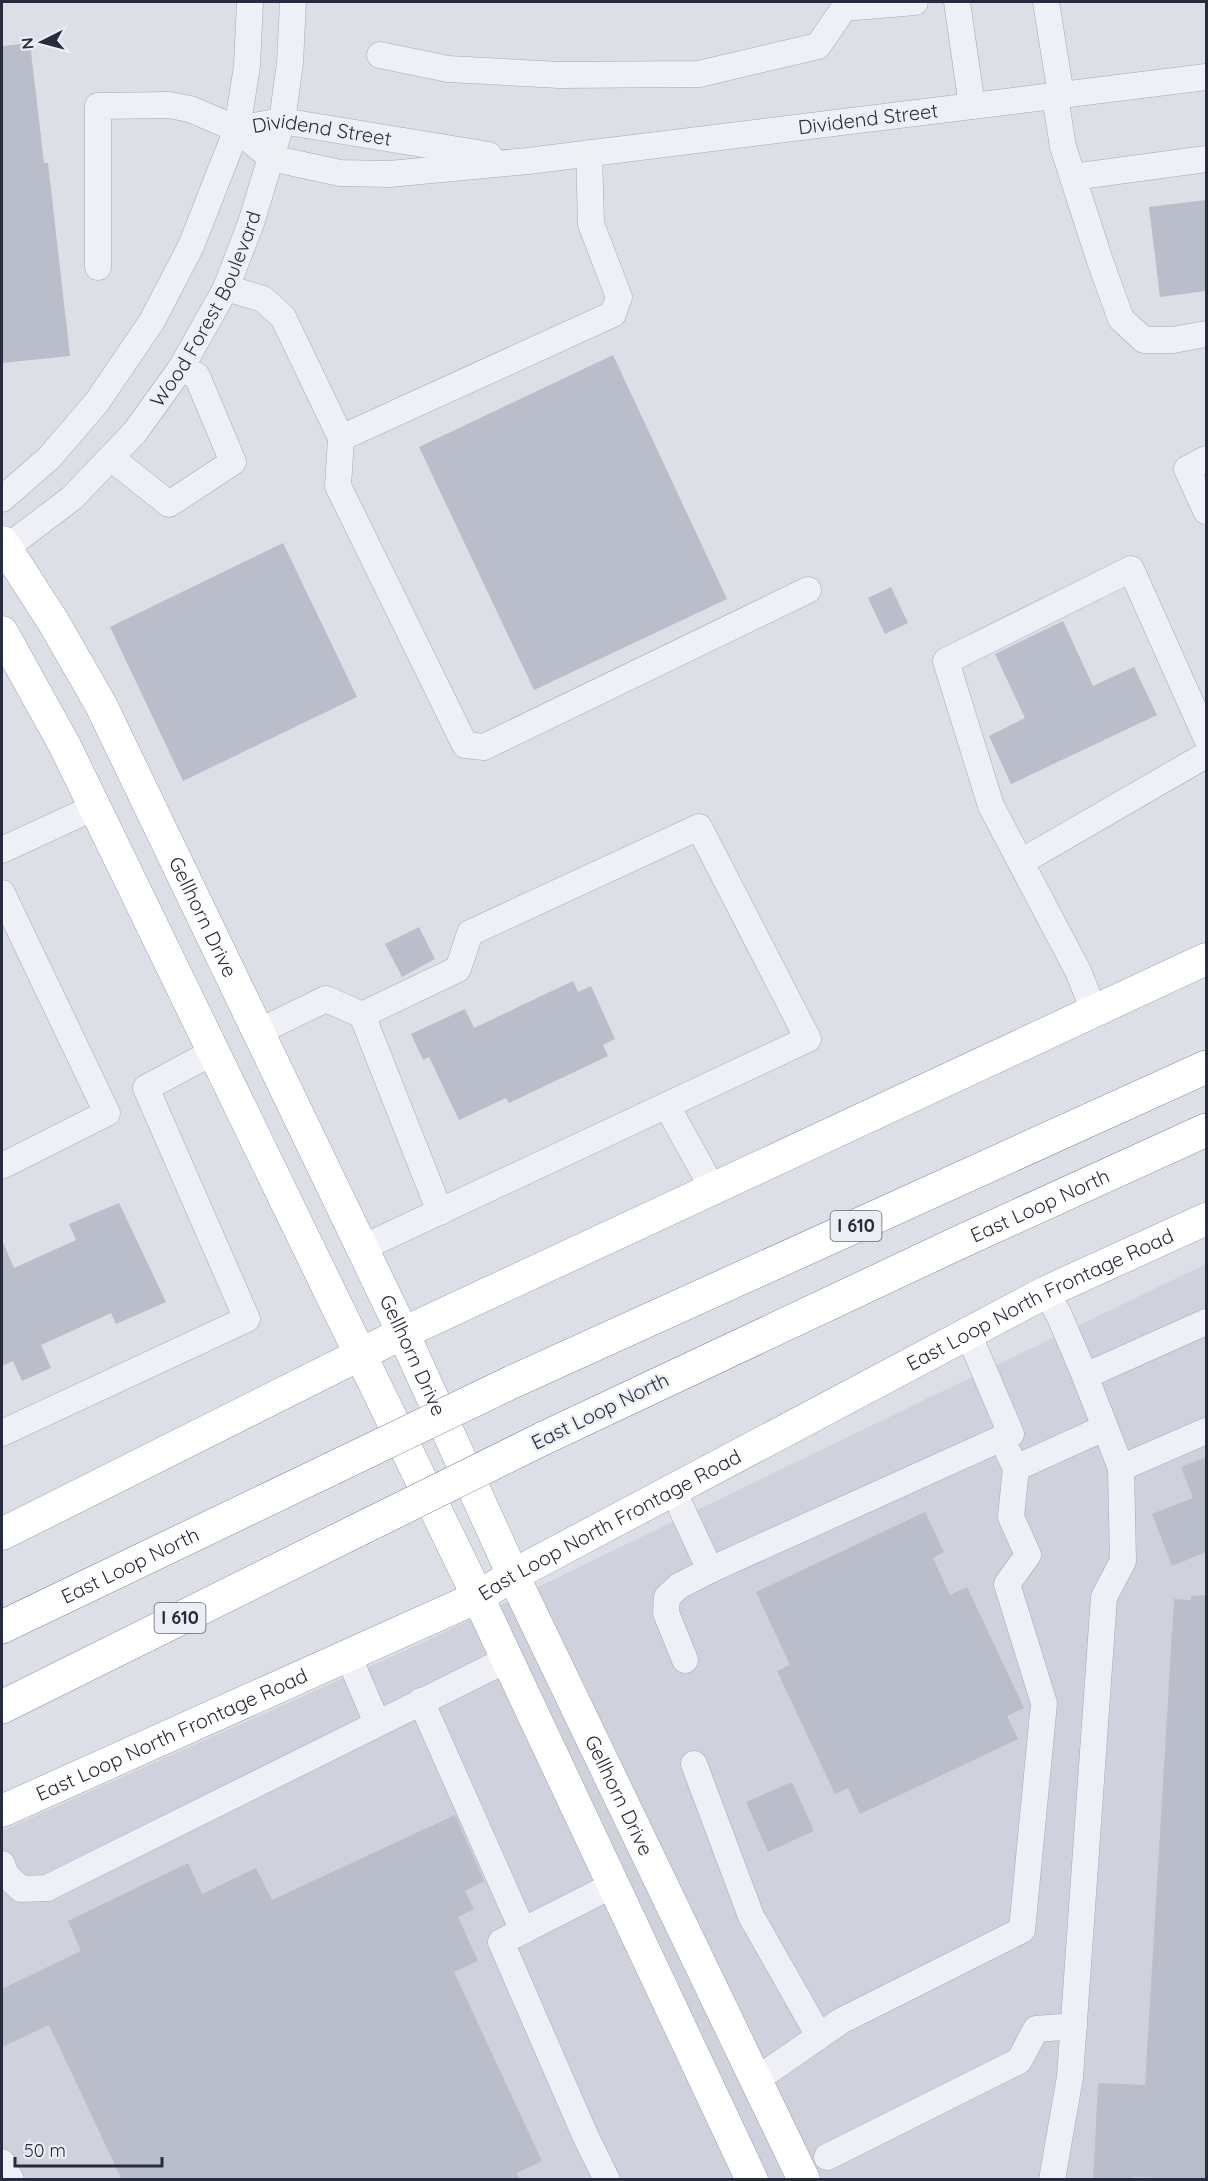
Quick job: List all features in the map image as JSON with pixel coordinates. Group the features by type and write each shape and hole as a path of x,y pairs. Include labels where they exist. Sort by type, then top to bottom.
{"highway":[{"name":"East Loop North","path":"2,1628 512,1382 1204,1067"},
{"name":"East Loop North","path":"2,1707 542,1439 1034,1207 1206,1130"},
{"path":"2,1605 123,1570"}],"main road":[{"name":"Gellhorn Drive","path":"3,547 101,705 403,1332 513,1575 804,2180"},
{"path":"2,632 65,746 478,1597 752,2180"},
{"path":"95,807 141,787"},
{"path":"2,1534 403,1332 1206,959"},
{"path":"213,1052 258,1032"},
{"name":"East Loop North Frontage Road","path":"2,1810 478,1597 513,1575 1046,1292 1206,1219"},
{"path":"613,1885 652,1865"}],"street":[{"name":"Wood Forest Boulevard","path":"2,499 49,458 98,402 152,321 191,246 237,129 247,66 250,2"},
{"name":"Wood Forest Boulevard","path":"3,547 72,498 135,432 182,368 226,288 251,223 282,121 290,63 293,2"},
{"path":"380,55 448,69 560,75 699,74 818,46 844,8 915,2"},
{"path":"957,2 972,106"},
{"path":"1046,2 1063,147 1121,319 1144,340 1173,340 1206,334"},
{"name":"Dividend Street","path":"237,129 271,158 340,173 389,174 528,161 1206,77"},
{"path":"98,267 98,106 169,105 208,115 237,129"},
{"name":"Dividend Street","path":"237,129 282,121 528,161"},
{"path":"341,438 613,314 619,297 591,224 589,153"},
{"path":"1073,177 1206,159"},
{"path":"226,288 263,299 283,317 341,438 338,486 465,746 483,747 808,590"},
{"path":"111,458 169,504 233,462 197,376 182,368"},
{"path":"1206,459 1187,469 1206,511"},
{"path":"1094,1011 1078,971 992,806 946,661 1131,570 1206,737"},
{"path":"1021,862 1206,755"},
{"path":"2,850 95,807"},
{"path":"362,1015 458,969 470,933 699,827 808,1039 362,1248"},
{"path":"2,892 107,1113 2,1166"},
{"path":"258,1032 326,999 362,1015 440,1212"},
{"path":"2,1433 247,1319 146,1088 213,1052"},
{"path":"667,1106 713,1189"},
{"path":"1046,1292 1085,1376 1120,1468 1123,1561 1104,1597 1070,2077 1052,2180"},
{"path":"1085,1376 1206,1322"},
{"path":"685,1660 666,1613 667,1597 679,1586 1011,1434 968,1333"},
{"path":"1016,1468 1104,1428"},
{"path":"1120,1468 1206,1431"},
{"path":"756,2080 841,2021 1022,1930 1044,1703 1007,1584 1028,1555 1011,1517 1016,1468 1002,1438"},
{"path":"673,1490 710,1570"},
{"path":"348,1655 377,1723"},
{"path":"2,1864 6,1875 21,1889 47,1888 506,1660"},
{"path":"422,1701 523,1931"},
{"path":"694,1764 751,1916 819,2036"},
{"path":"607,2180 501,1942 613,1885"},
{"path":"827,2157 1019,2061 1036,2029 1074,2026"},
{"path":"2,2162 11,2180"}],"shaded area":[{"path":"1206,1264 1206,2179 2,2179 2,1831 424,1642"}],"building":[{"path":"30,43 44,163 48,163 70,356 2,363 2,46"},
{"path":"1206,200 1206,291 1160,297 1149,207"},
{"path":"613,355 727,599 534,690 419,447"},
{"path":"283,543 357,697 183,781 110,627"},
{"path":"891,587 908,623 885,634 868,598"},
{"path":"1063,621 1093,686 1134,667 1157,715 1011,784 989,736 1025,718 995,654"},
{"path":"419,927 435,959 402,977 385,944"},
{"path":"573,981 578,992 591,986 615,1039 603,1045 608,1056 509,1103 506,1098 459,1120 429,1057 423,1060 411,1034 465,1009 474,1028"},
{"path":"119,1203 166,1302 116,1324 111,1313 41,1345 51,1368 22,1381 13,1361 2,1366 2,1240 14,1268 76,1240 69,1224"},
{"path":"1206,1457 1206,1552 1172,1566 1152,1514 1193,1498 1181,1467"},
{"path":"925,1512 944,1552 933,1558 950,1595 967,1587 1024,1708 1007,1716 1018,1739 860,1814 848,1788 835,1794 777,1671 790,1665 756,1592"},
{"path":"1206,1595 1206,2180 1134,2177 1134,2180 1093,2180 1098,2083 1145,2085 1174,1599 1191,1600 1191,1596"},
{"path":"792,1782 814,1831 768,1852 746,1802"},
{"path":"455,1815 484,1881 465,1891 474,1909 458,1917 478,1961 454,1972 542,2161 517,2173 520,2180 122,2180 49,2025 2,2047 2,1989 81,1951 68,1921 188,1863 202,1894 256,1868 272,1900"}]}
